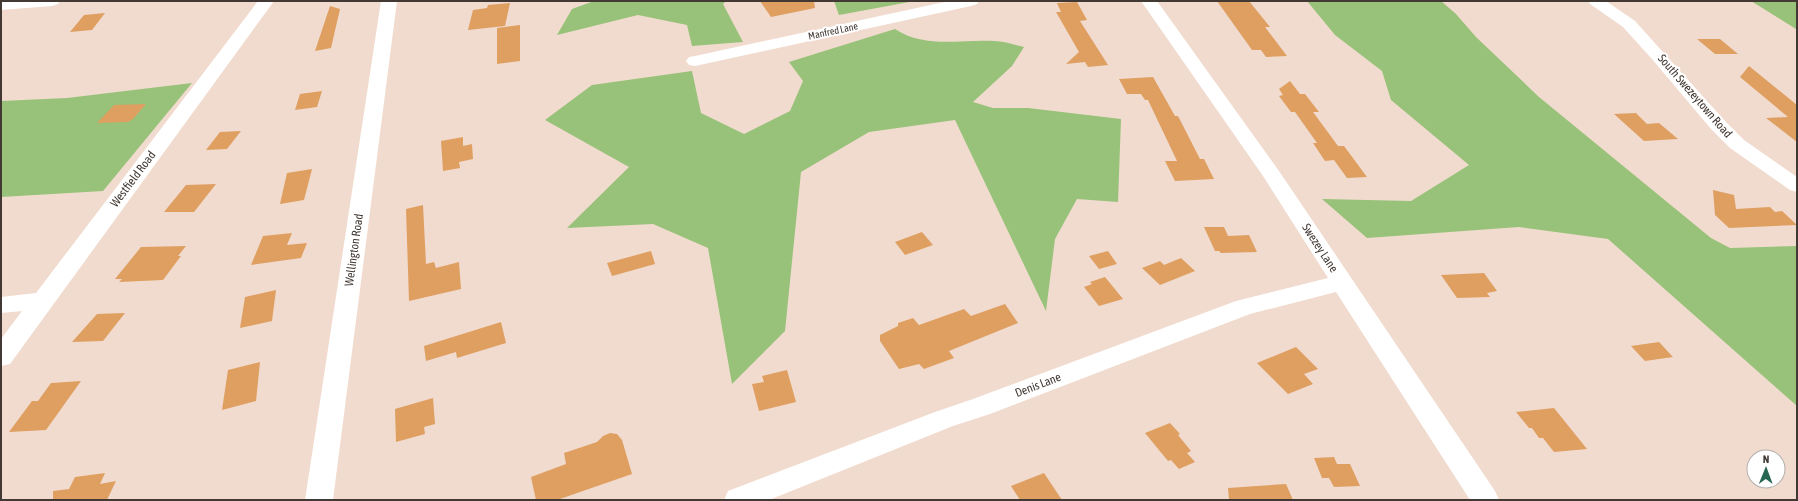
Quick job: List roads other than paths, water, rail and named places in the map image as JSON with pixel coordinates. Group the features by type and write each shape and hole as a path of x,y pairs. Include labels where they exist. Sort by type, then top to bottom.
{"street":[{"path":"1,6 52,1"},
{"name":"Westfield Road","path":"1,357 266,1"},
{"name":"Wellington Road","path":"320,500 389,1"},
{"name":"Manfred Lane","path":"695,62 971,1"},
{"name":"Swezey Lane","path":"1149,1 1272,175 1485,500"},
{"name":"South Swezeytown Road","path":"1596,1 1629,24 1658,55 1668,69 1685,86 1718,125 1737,144 1797,186"},
{"name":"Denis Lane","path":"738,500 846,456 879,446 944,419 981,407 1131,348 1244,307 1342,282"},
{"path":"1,305 42,301"}]}
